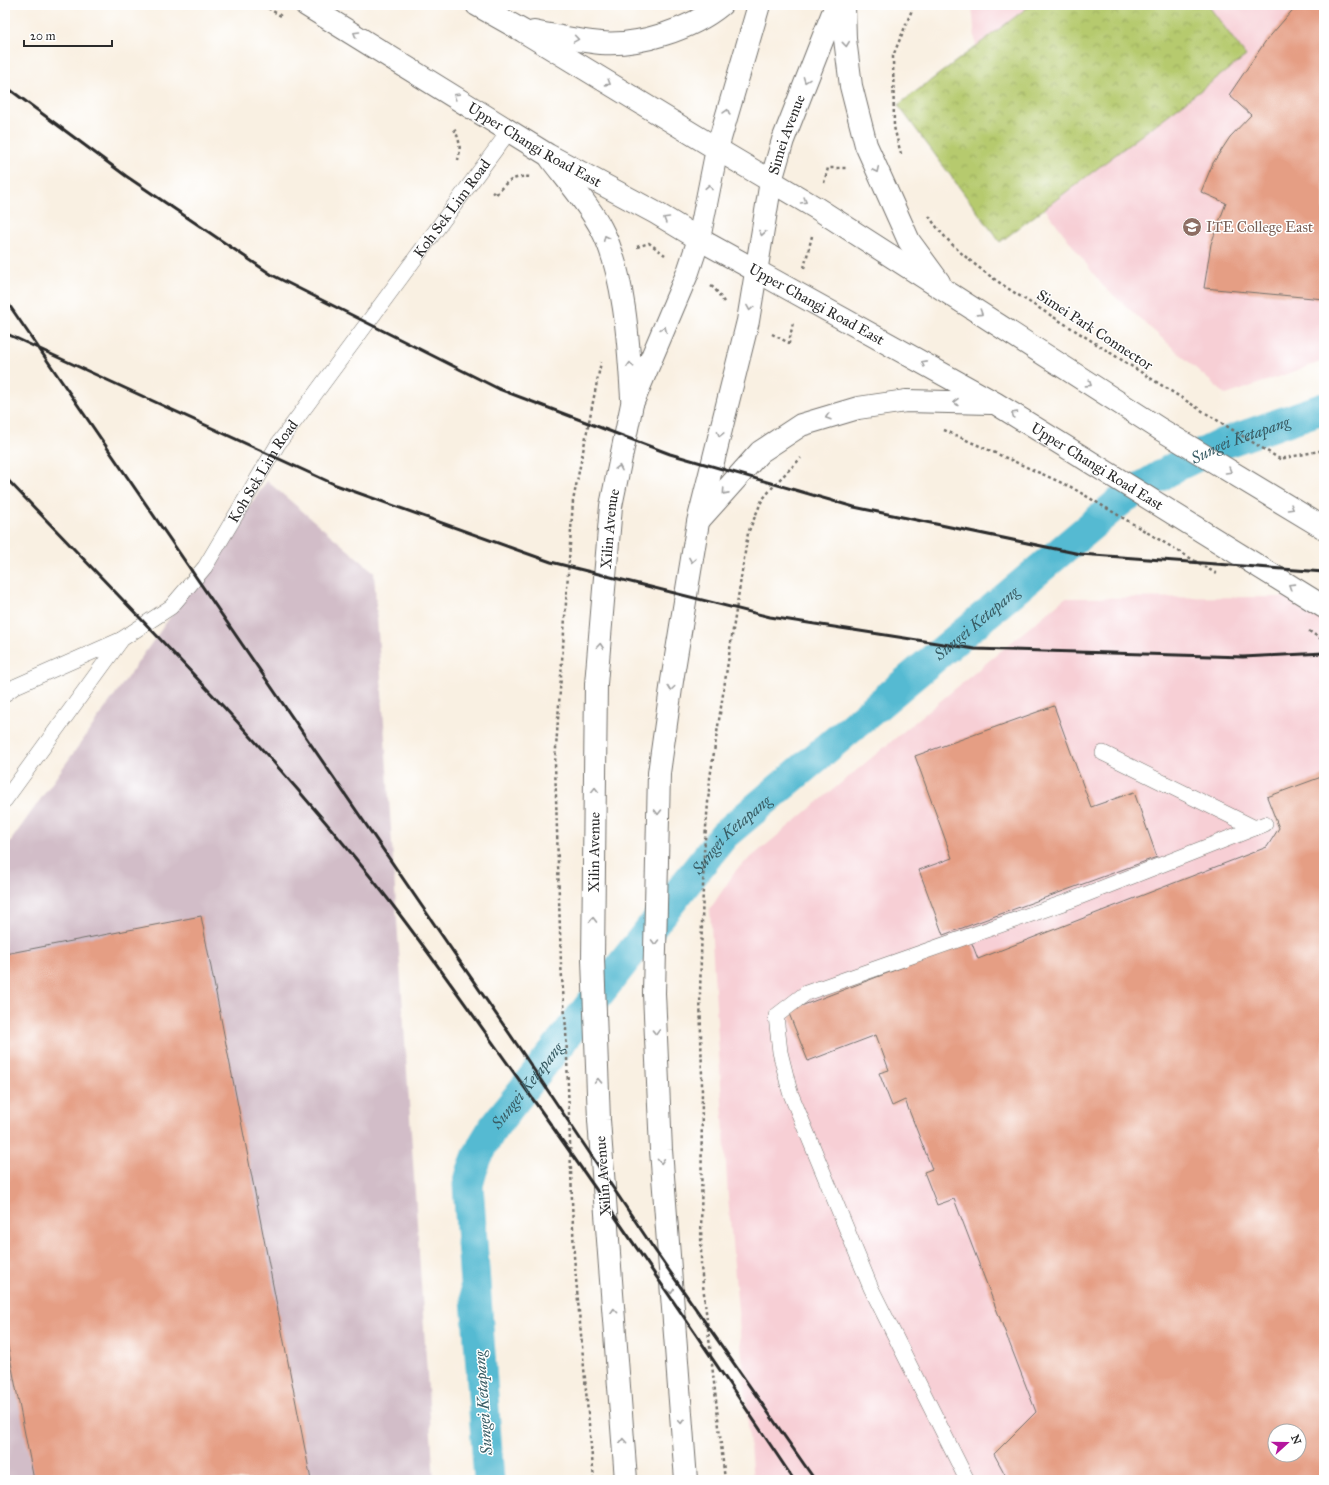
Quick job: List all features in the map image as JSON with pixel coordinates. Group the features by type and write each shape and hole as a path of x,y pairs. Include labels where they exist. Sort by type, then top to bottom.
{"main road":[{"name":"Upper Changi Road East","path":"306,5 510,130 548,155 656,213 699,239 756,269 995,403 1324,607"},
{"path":"477,5 523,31 818,209 1160,429 1324,528"},
{"path":"523,31 602,43 646,39 681,28 711,13 721,5"},
{"path":"699,239 717,149 758,5"},
{"name":"Simei Avenue","path":"756,269 771,181 783,140 836,5"},
{"path":"844,5 845,39 851,86 866,146 909,241 947,292"},
{"path":"548,155 601,227 610,246 618,278 630,353 632,404"},
{"name":"Xilin Avenue","path":"626,1480 599,1120 593,958 596,684 611,506 632,404 688,272 699,239"},
{"path":"686,1480 661,1150 654,992 659,773 672,681 698,522 748,321 756,269"},
{"path":"698,522 760,452 801,425 858,408 906,400 995,403"}],"lane":[{"name":"Koh Sek Lim Road","path":"5,800 122,639 171,607 205,567 278,444 510,130"},
{"path":"5,694 16,686 122,639"},
{"path":"967,1480 865,1273 790,1092 780,1052 776,1016 806,993 1068,901 1260,826 1103,753"}],"path":[{"path":"901,155 894,127 894,56 914,5"},
{"name":"Simei Park Connector","path":"926,212 938,230 966,259 1189,403 1280,459 1324,450"},
{"path":"594,1480 574,1256 566,1029 561,964 556,764 573,501 603,355"},
{"path":"938,427 1071,488 1150,535"},
{"path":"725,1480 701,1267 702,1077 700,993 704,852 710,778 748,533 762,500 777,482 804,456"}],"shaded area":[{"name":"ITE College East","path":"972,5 1324,5 1324,361 1226,395 1102,285 1016,170 976,50"},
{"path":"267,481 374,572 434,1480 5,1480 5,849"},
{"path":"1286,597 1324,619 1324,1480 753,1480 728,1197 710,909 737,869 1065,598"}],"green space":[{"path":"1031,5 1208,5 1246,56 1000,242 898,105"}],"building":[{"path":"1297,5 1324,5 1324,299 1204,288 1211,244 1226,203 1201,192 1213,163 1230,137 1251,115 1229,95 1265,42"},
{"path":"1054,706 1091,807 1134,792 1157,857 943,935 919,870 952,858 915,756"},
{"path":"1324,776 1324,1480 1008,1480 994,1454 1036,1412 954,1199 937,1205 924,1172 932,1169 905,1100 892,1106 879,1073 889,1070 876,1035 808,1061 788,1011 971,941 978,959 1267,847 1279,828 1267,797"},
{"path":"201,916 311,1480 34,1480 5,1332 5,954"}],"waterway":[{"name":"Sungei Ketapang","path":"489,1480 468,1185 472,1169 478,1155 493,1128 724,835 1124,498 1175,467 1224,443 1324,408"}],"railway":[{"path":"5,86 126,176 272,275 499,389 670,454 854,507 1080,554 1324,572"},
{"path":"5,299 520,1049 652,1246 815,1480"},
{"path":"5,333 336,485 551,562 770,617 975,649 1243,657 1324,653"},
{"path":"5,477 192,672 282,772 388,898 582,1169 794,1480"}],"place":[{"name":"ITE College East","path":"1192,227"}]}
